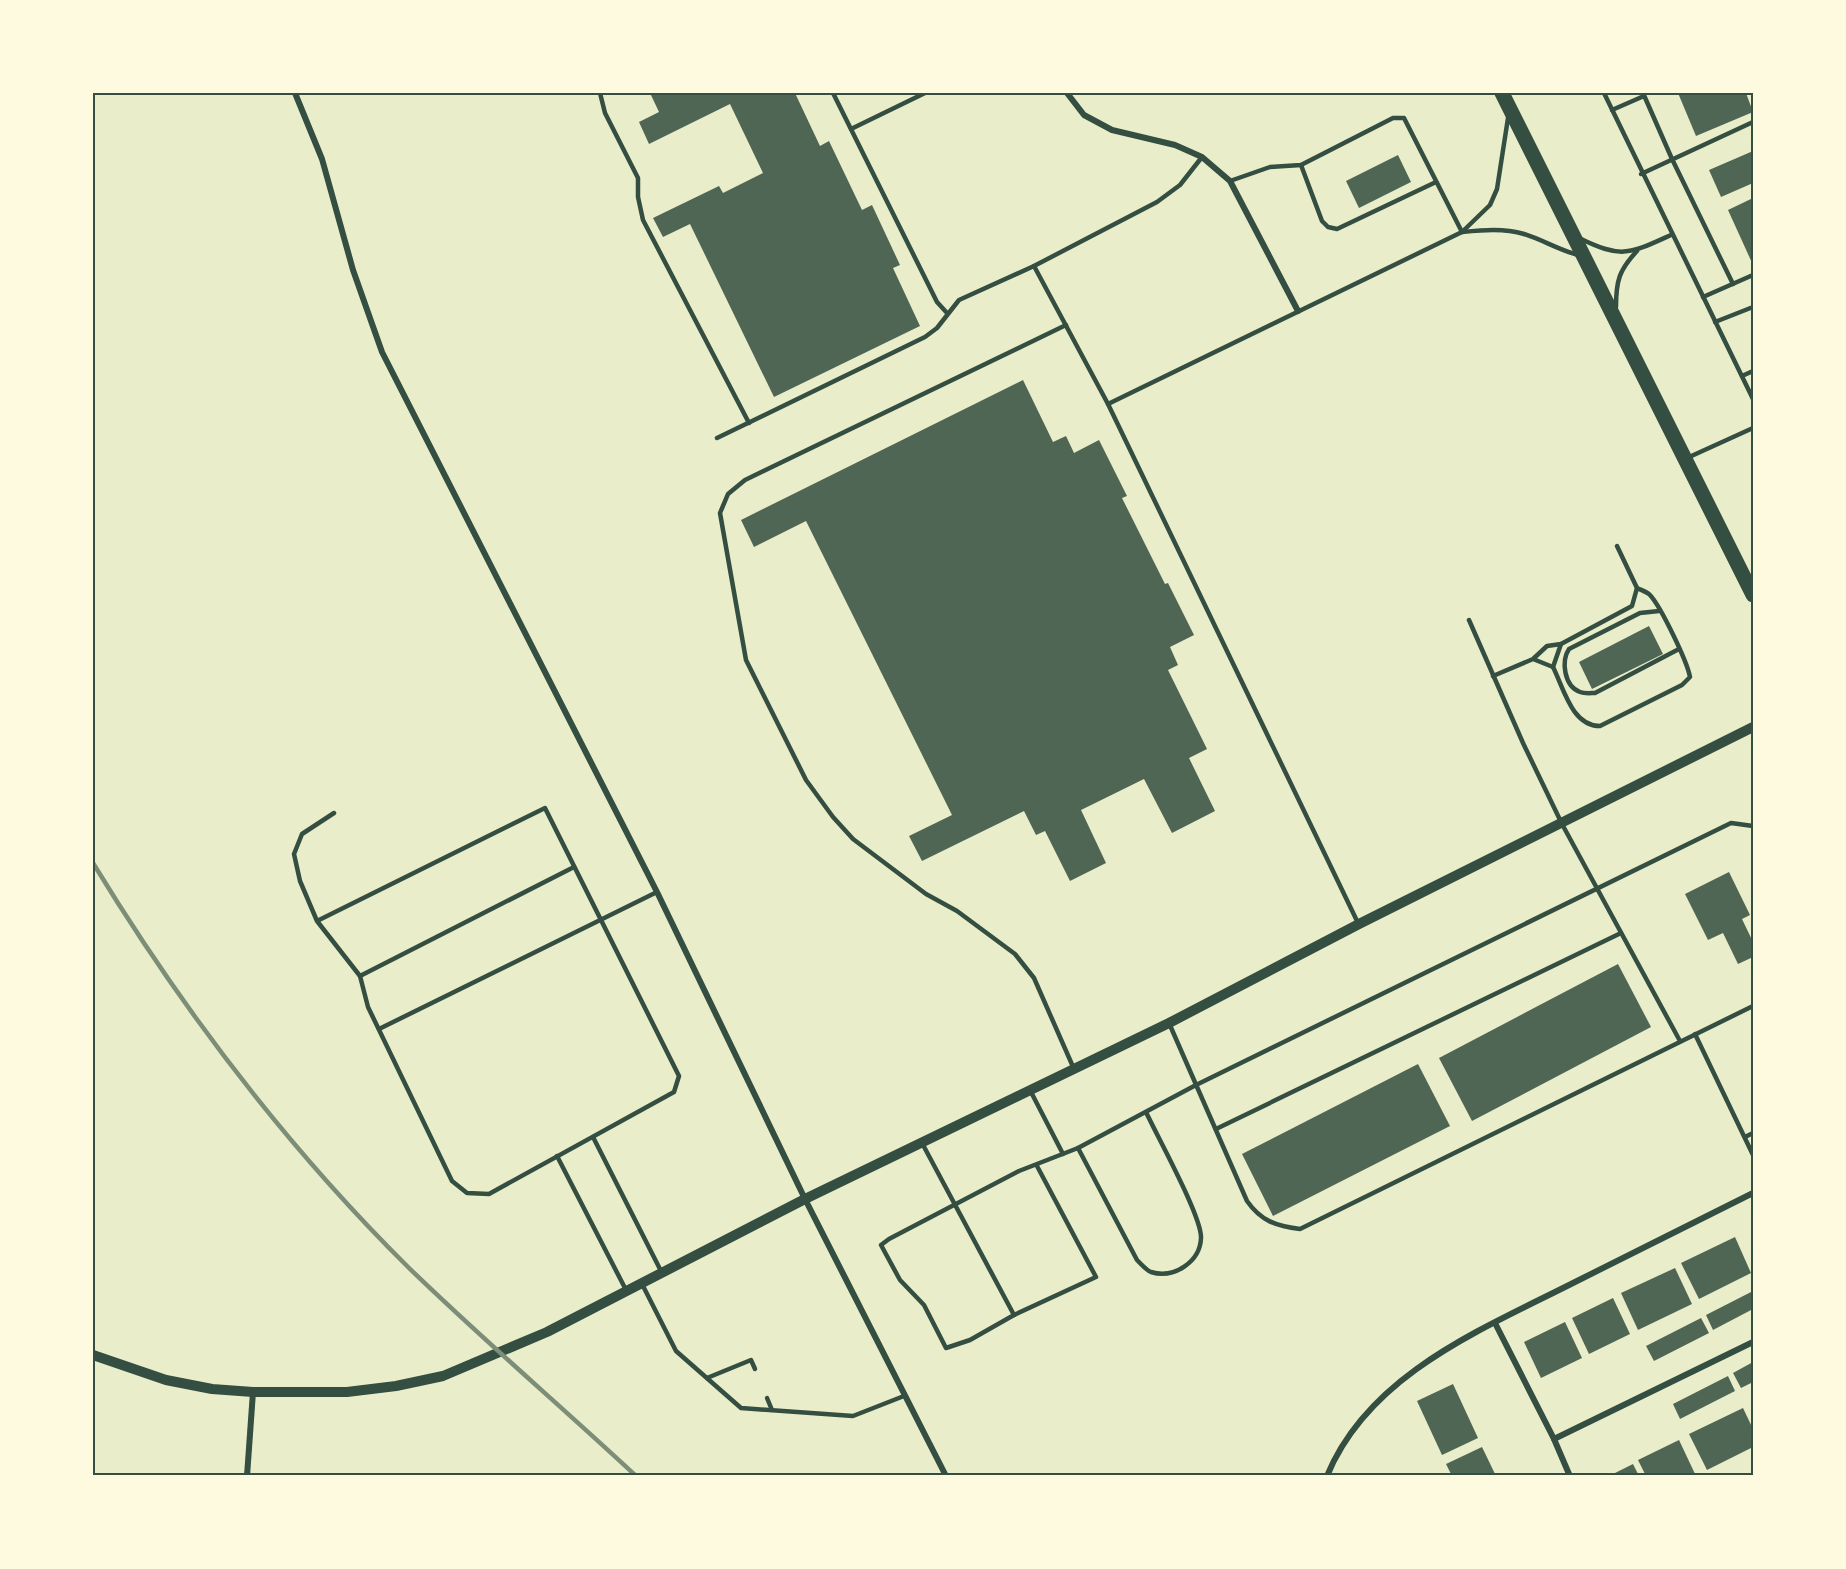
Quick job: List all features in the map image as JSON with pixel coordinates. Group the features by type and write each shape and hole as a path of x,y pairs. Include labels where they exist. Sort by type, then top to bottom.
{"main road":[{"path":"1502,93 1753,595"}],"street":[{"path":"295,93 322,159 353,270 382,352 657,892 805,1199 946,1476"},
{"path":"1067,93 1084,115 1112,130 1175,145 1202,157 1230,181 1298,311"},
{"path":"93,1355 166,1380 212,1389 253,1392 347,1392 396,1386 443,1376 521,1344 627,1292 805,1199 1169,1023 1359,924 1753,727"},
{"path":"1327,1476 1345,1442 1362,1419 1402,1380 1436,1356 1495,1323 1753,1193"},
{"path":"1495,1323 1554,1439 1569,1474"},
{"path":"1554,1439 1753,1342"},
{"path":"247,1476 253,1392"}],"lane":[{"path":"600,93 605,112 638,178 638,197 642,220 749,423"},
{"path":"833,93 937,302 947,313"},
{"path":"851,129 925,93"},
{"path":"1604,93 1641,174 1753,399"},
{"path":"1612,110 1644,94 1671,159 1733,284"},
{"path":"1108,404 1462,232 1490,205 1497,189 1510,110"},
{"path":"1230,181 1270,167 1300,165 1394,118 1404,118 1462,232"},
{"path":"1641,174 1753,122"},
{"path":"717,438 925,337 937,328 959,300 1034,266 1157,202 1180,186 1202,157"},
{"path":"1300,165 1322,221 1328,227 1337,229 1436,182"},
{"path":"1462,232 1494,229 1516,232 1557,250 1583,256"},
{"path":"1572,235 1605,250 1619,253 1637,251 1671,235"},
{"path":"1615,321 1616,290 1621,268 1637,251"},
{"path":"1034,266 1108,404 1359,924"},
{"path":"1702,297 1753,275"},
{"path":"1715,322 1753,307"},
{"path":"1066,326 745,480 728,494 720,513 746,660 806,780 833,817 853,839 926,894 957,911 1015,954 1034,978 1074,1069"},
{"path":"1742,376 1753,371"},
{"path":"1685,459 1753,428"},
{"path":"1533,659 1553,667 1578,719 1588,726 1600,726 1683,685 1690,677 1688,665 1659,611 1649,594 1637,588 1617,546"},
{"path":"1493,676 1533,659 1547,646 1561,644 1632,606 1637,588"},
{"path":"1659,611 1640,613 1569,649 1564,656 1564,669 1575,689 1580,693 1595,693 1679,649"},
{"path":"1469,620 1562,824 1680,1041"},
{"path":"1553,667 1561,644"},
{"path":"316,921 545,808 679,1076 674,1092 489,1194 467,1193 452,1181 368,1006 360,975 316,921 300,881 294,854 302,834 334,813"},
{"path":"1037,1166 1096,1277 1014,1315 970,1340 946,1348 924,1305 900,1280 881,1245 1019,1171 1037,1166 1078,1148 1196,1085 1731,822 1753,826"},
{"path":"360,975 574,867"},
{"path":"379,1029 657,892"},
{"path":"1216,1130 1621,933"},
{"path":"1169,1023 1247,1202 1258,1216 1280,1226 1300,1229 1753,1006"},
{"path":"1695,1034 1753,1155"},
{"path":"1030,1089 1063,1154"},
{"path":"1078,1148 1137,1260 1149,1272 1163,1274 1181,1269 1198,1252 1201,1237 1194,1212 1146,1112"},
{"path":"1745,1137 1753,1133"},
{"path":"593,1137 662,1273"},
{"path":"921,1141 1014,1315"},
{"path":"557,1156 627,1292"},
{"path":"642,1284 676,1351 741,1408 853,1416 904,1396"},
{"path":"707,1378 751,1360 755,1369"},
{"path":"767,1398 772,1410"}],"building":[{"path":"650,93 795,93 820,146 829,141 862,210 872,205 900,265 893,268 920,326 774,397 690,224 663,237 653,218 719,186 723,193 763,173 730,104 649,144 639,122 659,112"},
{"path":"1678,93 1746,93 1753,112 1696,136"},
{"path":"1753,151 1753,183 1721,197 1709,170"},
{"path":"1398,155 1411,182 1359,208 1346,181"},
{"path":"1753,198 1753,265 1728,210"},
{"path":"1023,380 1053,442 1066,436 1074,453 1099,440 1127,496 1122,498 1165,584 1168,583 1194,635 1170,647 1178,665 1168,670 1207,749 1189,758 1215,811 1172,833 1144,779 1081,810 1106,863 1070,881 1045,831 1036,835 1024,811 922,861 909,836 952,815 806,521 754,547 741,520"},
{"path":"1649,626 1663,654 1592,689 1579,662"},
{"path":"1729,872 1750,915 1742,919 1753,942 1753,957 1738,964 1723,933 1708,940 1685,894"},
{"path":"1618,964 1651,1027 1472,1121 1439,1058"},
{"path":"1418,1064 1450,1126 1273,1216 1242,1154"},
{"path":"1735,1237 1751,1273 1699,1299 1681,1263"},
{"path":"1675,1268 1692,1304 1638,1330 1621,1293"},
{"path":"1753,1291 1753,1309 1713,1330 1706,1315"},
{"path":"1613,1298 1630,1334 1589,1354 1572,1318"},
{"path":"1701,1318 1709,1333 1654,1361 1646,1346"},
{"path":"1565,1322 1582,1358 1541,1378 1524,1342"},
{"path":"1753,1362 1753,1382 1741,1388 1733,1373"},
{"path":"1728,1376 1735,1391 1680,1419 1673,1404"},
{"path":"1453,1384 1478,1438 1442,1455 1417,1401"},
{"path":"1743,1408 1753,1429 1753,1447 1707,1470 1689,1434"},
{"path":"1679,1440 1696,1476 1646,1476 1638,1460"},
{"path":"1482,1447 1496,1476 1452,1476 1446,1464"},
{"path":"1633,1464 1639,1476 1609,1476"}],"railway":[{"path":"93,863 163,971 200,1023 238,1074 320,1173 363,1221 436,1294 636,1476"}]}
